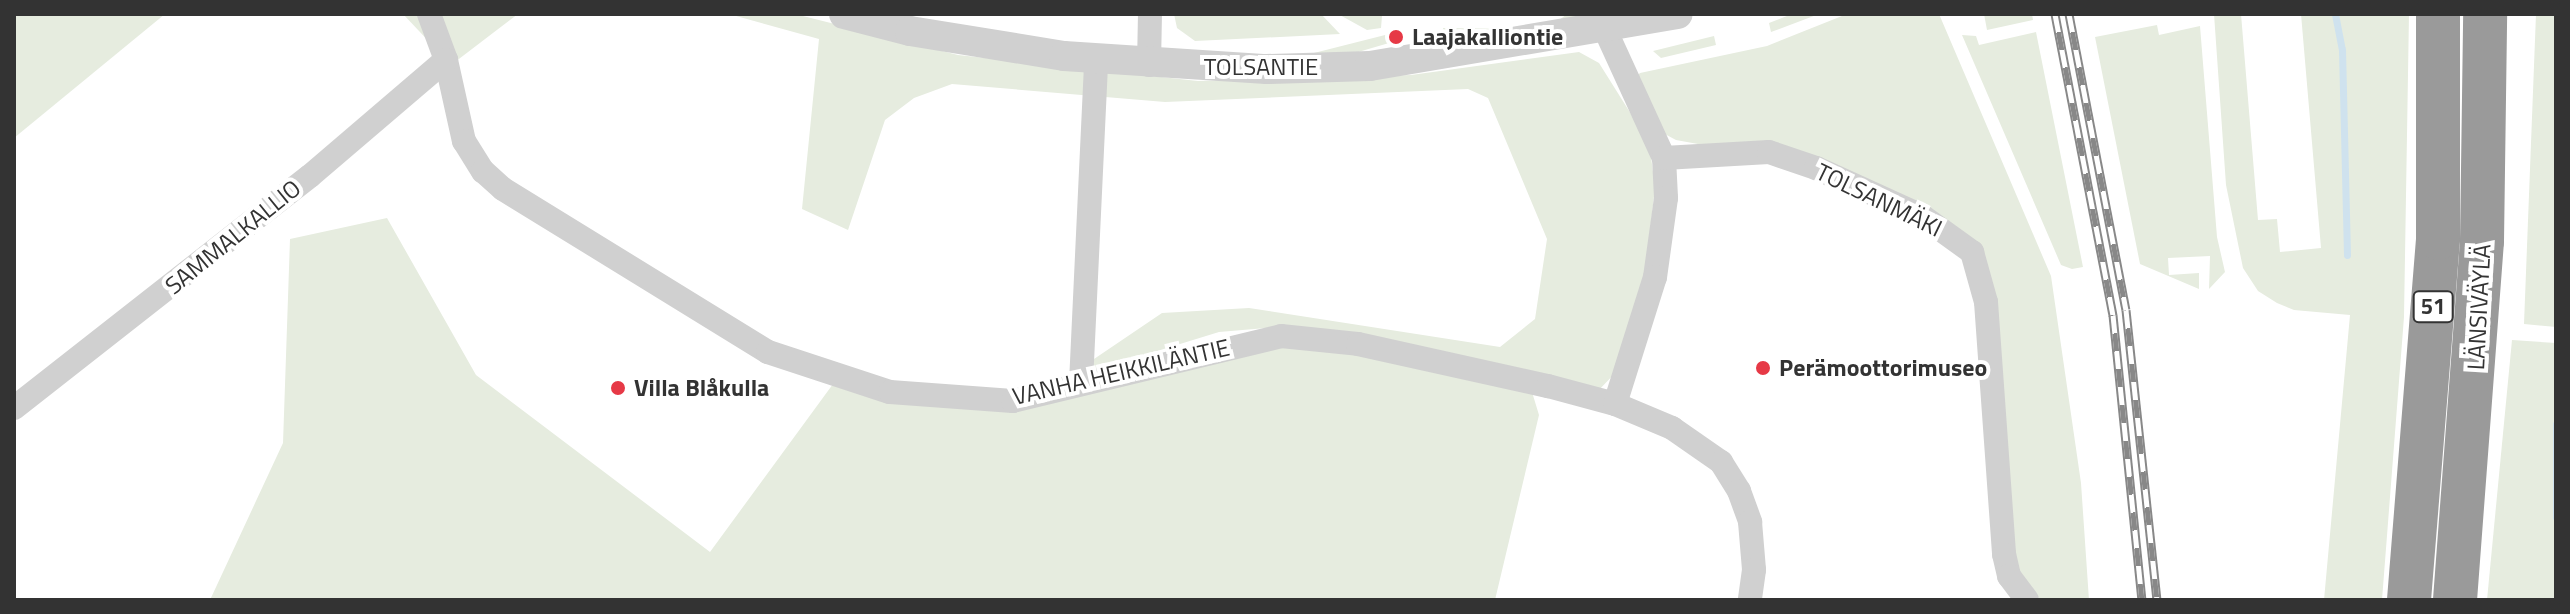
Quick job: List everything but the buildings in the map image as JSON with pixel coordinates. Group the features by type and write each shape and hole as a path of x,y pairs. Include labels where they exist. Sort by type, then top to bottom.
{"highway":[{"name":"LÄNSIVÄYLÄ","path":"2409,600 2438,238 2438,14"},
{"name":"LÄNSIVÄYLÄ","path":"2455,600 2473,401 2486,92 2485,14"},
{"path":"2486,92 2495,14"}],"street":[{"name":"VANHA HEIKKILÄNTIE","path":"429,14 446,60 464,141 483,171 503,189 768,352 890,392 1013,401 1281,336 1358,344 1615,404 1672,428 1721,462 1739,491 1750,522 1754,570 1750,600"},
{"name":"TOLSANTIE","path":"844,14 910,31 1096,60 1149,65 1370,66 1599,20 1678,14"},
{"path":"1149,65 1150,14"},
{"path":"1599,20 1664,158 1666,198 1655,277 1615,404"},
{"name":"SAMMALKALLIO","path":"14,408 298,186 446,60"},
{"path":"1081,383 1096,60"},
{"name":"TOLSANMÄKI","path":"1664,158 1769,152 1816,168 1922,216 1972,252 1986,302 2004,554 2009,576 2027,600"}],"shaded area":[{"path":"14,14 165,14 14,138"},
{"path":"403,14 518,14 451,65"},
{"path":"729,14 795,14 958,55 1198,81 1411,75 1579,52 1599,63 1631,114 1650,149 1655,188 1643,291 1618,370 1597,392 1279,327 1219,332 1063,380 1162,313 1249,308 1500,347 1535,319 1547,239 1488,98 1468,89 1165,102 952,84 914,98 885,120 848,230 802,209 819,39"},
{"path":"1174,14 1321,14 1340,34 1195,41 1177,28"},
{"path":"1338,14 1393,14 1382,16 1381,28 1367,30"},
{"path":"1567,14 1578,14 1572,22 1508,39 1444,37 1443,28 1515,29 1558,21"},
{"path":"1792,14 1819,14 1771,32 1769,23"},
{"path":"1847,14 1939,14 2051,276 2081,483 2089,600 2041,600 2015,573 1979,251 1823,167 1676,140 1661,132 1633,80 1640,73 1767,46"},
{"path":"1984,14 2032,14 2033,20 1987,30"},
{"path":"2214,14 2241,14 2258,220 2277,219 2280,252 2321,248 2301,14 2409,14 2404,317 2382,600 2324,600 2350,315 2294,310 2277,303 2258,291 2243,268 2226,185"},
{"path":"2536,14 2556,14 2556,327 2524,324"},
{"path":"2157,25 2159,35 2200,26 2217,237 2225,272 2209,289 2210,256 2168,258 2169,275 2199,273 2199,289 2140,264 2095,37"},
{"path":"2036,32 2083,267 2072,269 2061,265 1962,35 1976,36 1979,45"},
{"path":"1389,34 1389,43 1348,55 1314,53"},
{"path":"1714,36 1716,45 1661,58 1653,51"},
{"path":"387,218 476,375 710,552 833,384 963,408 1265,345 1347,350 1532,392 1539,415 1495,600 210,600 283,443 290,239"},
{"path":"2512,340 2556,343 2556,600 2487,600"}],"waterway":[{"path":"2335,14 2342,50 2347,255"},
{"path":"2556,424 2556,517"}],"railway":[{"path":"2055,14 2113,315 2142,600"},
{"path":"2069,14 2126,310 2157,600"}],"place":[{"name":"Laajakalliontie","path":"1396,37"},
{"name":"Perämoottorimuseo","path":"1763,368"},
{"name":"Villa Blåkulla","path":"618,388"}]}
